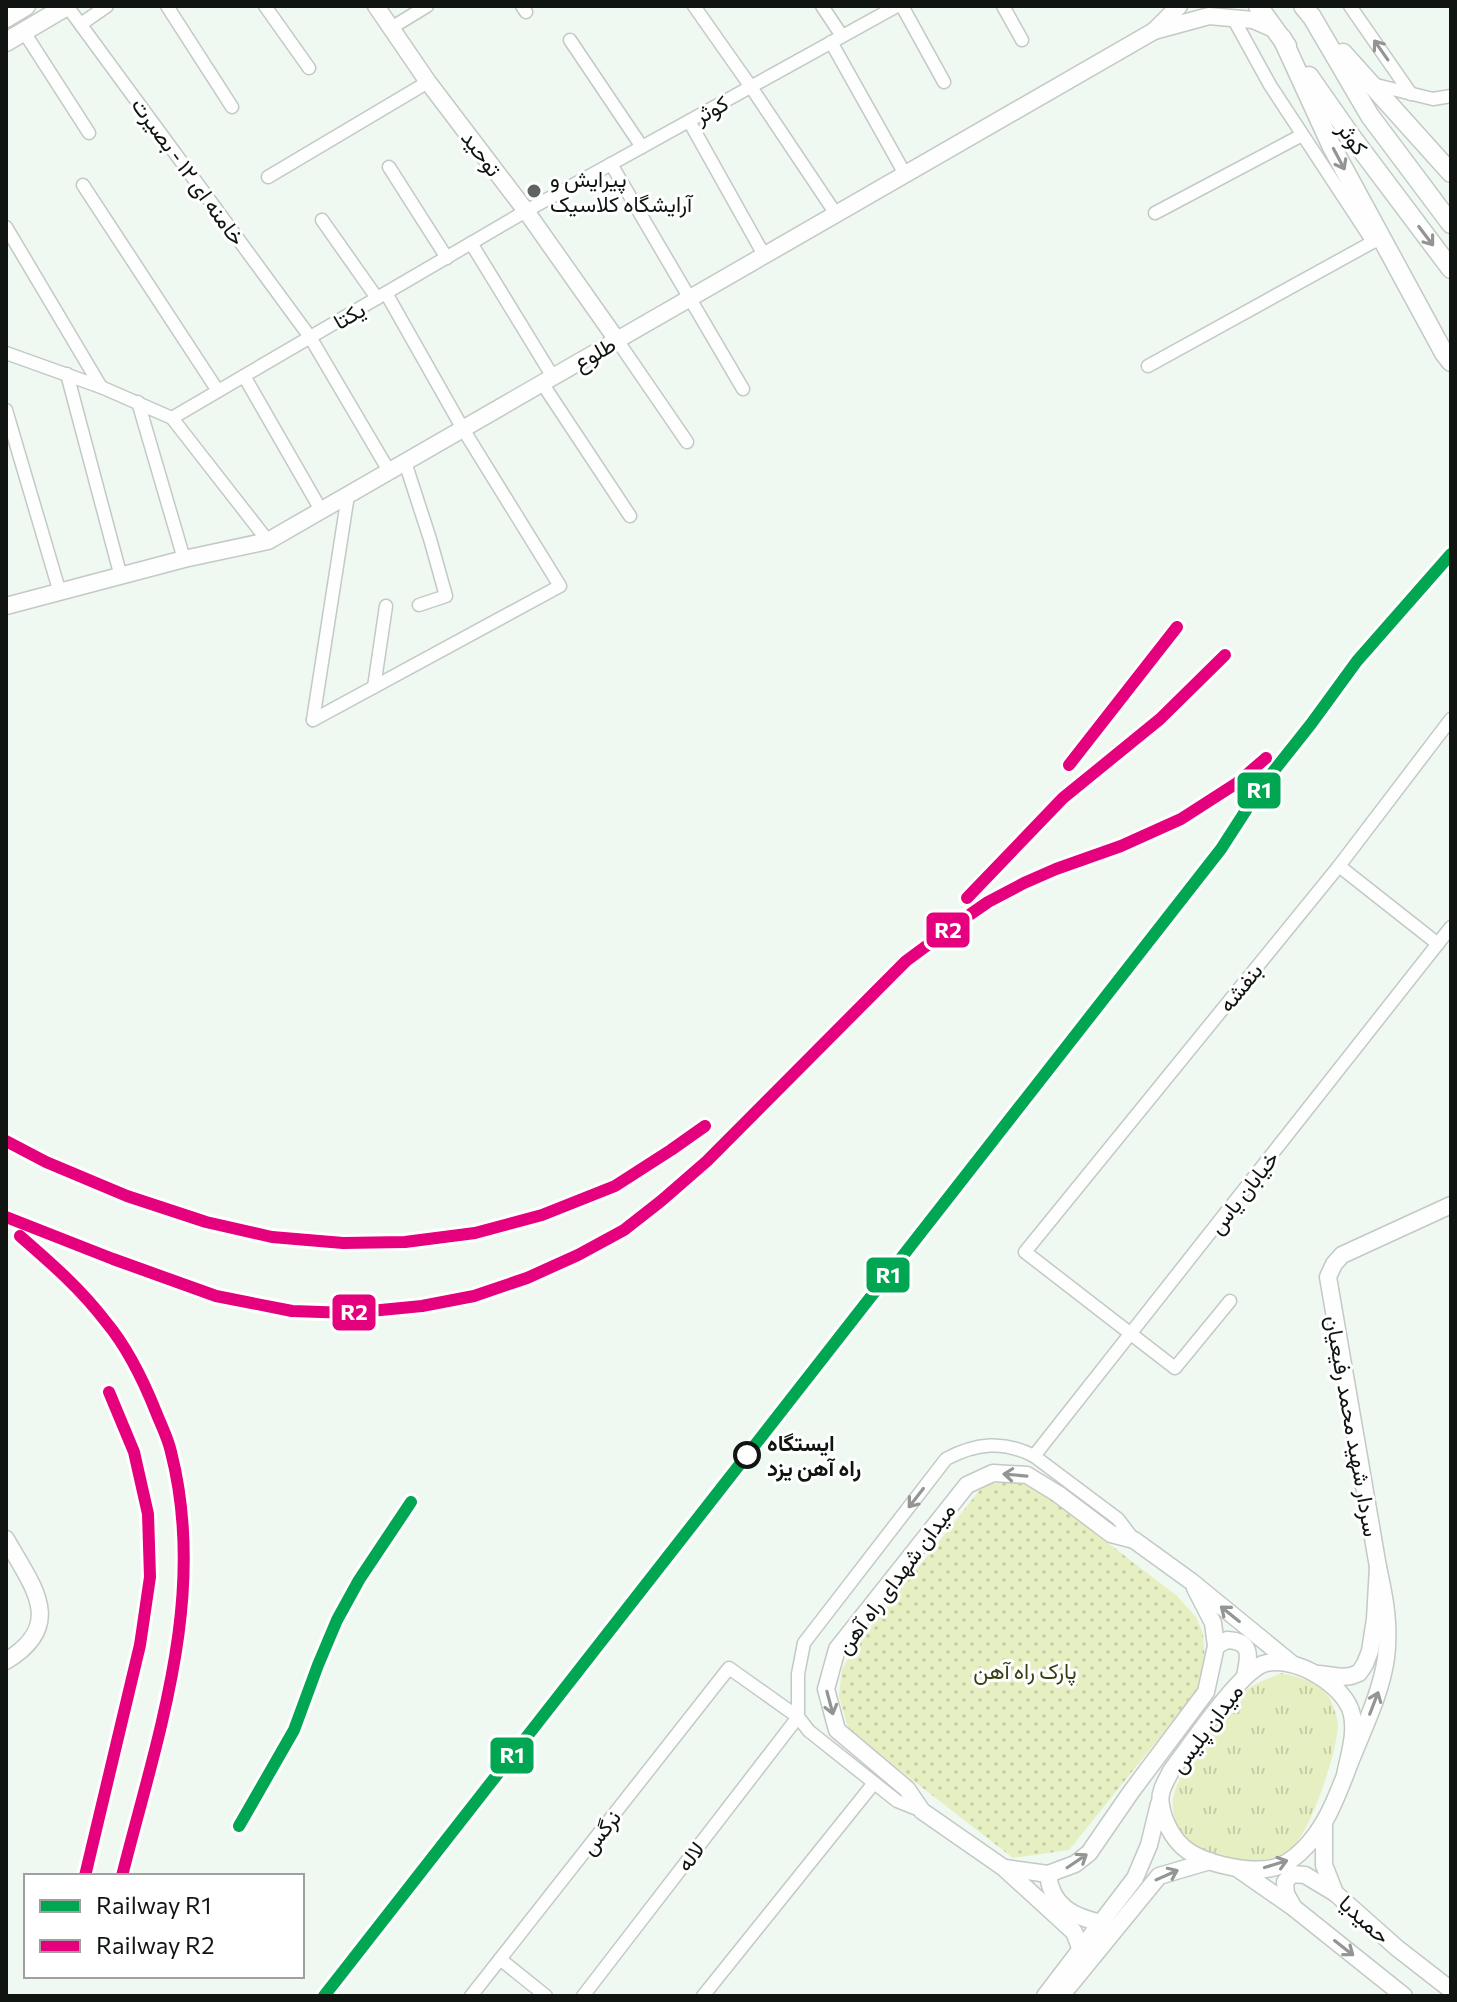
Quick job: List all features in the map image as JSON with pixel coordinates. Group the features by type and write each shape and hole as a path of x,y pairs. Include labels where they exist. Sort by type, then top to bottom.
{"main road":[{"path":"6,18 26,6"},
{"path":"6,42 67,6"},
{"name":"کوثر","path":"1258,6 1451,269"},
{"path":"1307,12 1451,173"},
{"name":"کوثر","path":"1307,12 1370,116 1451,224"},
{"path":"1279,34 1377,240 1451,362"}],"street":[{"name":"خامنه ای ۱۲ - بصیرت","path":"67,6 310,337 389,471"},
{"path":"81,24 107,6"},
{"path":"167,6 232,107"},
{"path":"265,6 309,68"},
{"name":"توحید","path":"376,6 617,340"},
{"path":"391,28 427,6"},
{"path":"694,6 836,214"},
{"path":"822,6 905,174"},
{"path":"899,6 944,82"},
{"name":"کوثر","path":"526,211 899,6"},
{"path":"1003,6 1022,40"},
{"path":"1154,31 1179,6"},
{"path":"1350,6 1411,94"},
{"path":"1154,31 1209,16 1253,20 1279,34"},
{"path":"1148,366 1377,240 1302,135 1233,18"},
{"name":"طلوع","path":"6,606 184,559 268,541 1154,31"},
{"path":"24,32 89,133"},
{"path":"570,40 642,147"},
{"path":"268,177 428,82"},
{"path":"1369,84 1433,99 1451,96"},
{"path":"689,121 764,255"},
{"path":"1155,213 1302,135"},
{"path":"611,164 743,389"},
{"path":"389,167 447,258"},
{"path":"83,185 218,391"},
{"name":"یکتا","path":"172,418 526,211"},
{"path":"322,220 381,296 560,586 313,720 348,495"},
{"path":"6,227 101,387"},
{"path":"471,243 548,380 630,516"},
{"path":"617,340 687,442"},
{"path":"6,353 101,387 172,418 268,541"},
{"path":"67,374 121,577"},
{"path":"244,376 321,510"},
{"path":"138,402 184,559"},
{"path":"6,410 60,593"},
{"path":"405,462 446,596 419,605"},
{"path":"374,687 386,606"},
{"name":"بنفشه","path":"1130,1334 1025,1252 1339,866 1451,719"},
{"path":"1339,866 1438,944"},
{"name":"خیابان یاس","path":"1034,1456 1451,927"},
{"name":"سردار شهید محمد رفیعیان","path":"1315,1673 1351,1676 1359,1673 1365,1664 1375,1619 1378,1567 1328,1277 1342,1255 1451,1205"},
{"path":"1130,1334 1175,1368 1230,1301"},
{"path":"922,1811 897,1801 809,1731 798,1717 798,1674 804,1643 946,1459 979,1446 1000,1444 1021,1449 1118,1519 1134,1540"},
{"name":"میدان شهدای راه آهن","path":"1081,1950 1074,1932 1004,1868 922,1811 907,1789 837,1730 826,1689 837,1649 967,1485 993,1473 1027,1475 1111,1534 1134,1540 1192,1582 1291,1663"},
{"path":"6,1539 41,1609 39,1625 32,1640 6,1661"},
{"path":"1160,1803 1172,1835 1185,1849 1210,1861 1237,1868 1264,1868 1281,1865 1301,1852 1324,1823 1382,1682 1388,1623 1378,1567"},
{"path":"1004,1868 1048,1874 1075,1864 1089,1853 1206,1692 1216,1646 1213,1623 1192,1582"},
{"path":"1216,1646 1227,1640 1241,1643 1247,1649 1245,1676"},
{"path":"1291,1663 1315,1673 1341,1693 1352,1711 1354,1731 1345,1775"},
{"name":"میدان پلیس","path":"1045,1996 1135,1878 1149,1845 1162,1788 1171,1771 1245,1676 1264,1664 1291,1663"},
{"name":"نرگس","path":"471,1996 729,1668 798,1717"},
{"name":"لاله","path":"583,1996 798,1717"},
{"path":"703,1996 874,1783"},
{"name":"حمیدیا","path":"1324,1823 1324,1865 1335,1893 1397,1948 1451,1990"},
{"path":"1061,1996 1159,1876 1210,1861"},
{"name":"حمیدیا","path":"1237,1868 1294,1908 1404,1996"},
{"path":"1048,1874 1049,1888 1063,1906 1085,1920 1102,1923"},
{"path":"1294,1908 1286,1894 1285,1882 1292,1874 1305,1875 1335,1893"},
{"path":"500,1959 546,1996"}],"green space":[{"name":"پارک راه آهن","path":"1003,1481 1028,1483 1177,1596 1196,1617 1203,1633 1206,1674 1193,1696 1069,1850 1013,1858 848,1728 839,1696 842,1669 854,1648 983,1486"},
{"path":"1281,1673 1307,1680 1319,1687 1329,1697 1337,1719 1333,1755 1304,1831 1286,1853 1271,1859 1237,1859 1195,1848 1179,1831 1173,1811 1173,1798 1184,1771 1204,1739 1239,1698 1252,1687"}],"rail line":[{"name":"R1","path":"324,1996 1221,849 1261,787 1357,661 1451,554"},
{"name":"R2","path":"1069,765 1177,627"},
{"name":"R2","path":"967,898 1063,798 1160,719 1225,655"},
{"name":"R2","path":"6,1217 216,1296 292,1311 350,1313 422,1306 474,1296 527,1278 624,1230 661,1201 707,1161 906,961 952,927 988,902 1024,883 1181,819 1237,783 1266,758"},
{"name":"R2","path":"6,1141 46,1162 127,1196 206,1222 272,1237 343,1243 405,1242 475,1233 542,1215 615,1186 705,1126"},
{"name":"R2","path":"20,1236 86,1298 128,1354 168,1442 181,1506 184,1559 174,1666 123,1874"},
{"name":"R2","path":"85,1874 140,1645 150,1577 148,1514 134,1452 109,1392"},
{"name":"R1","path":"239,1826 294,1730 337,1620 359,1580 411,1502"}],"place":[{"name":"پیرایش و آرایشگاه کلاسیک","path":"534,191"},
{"name":"ایستگاه راه آهن یزد","path":"747,1455"}]}
